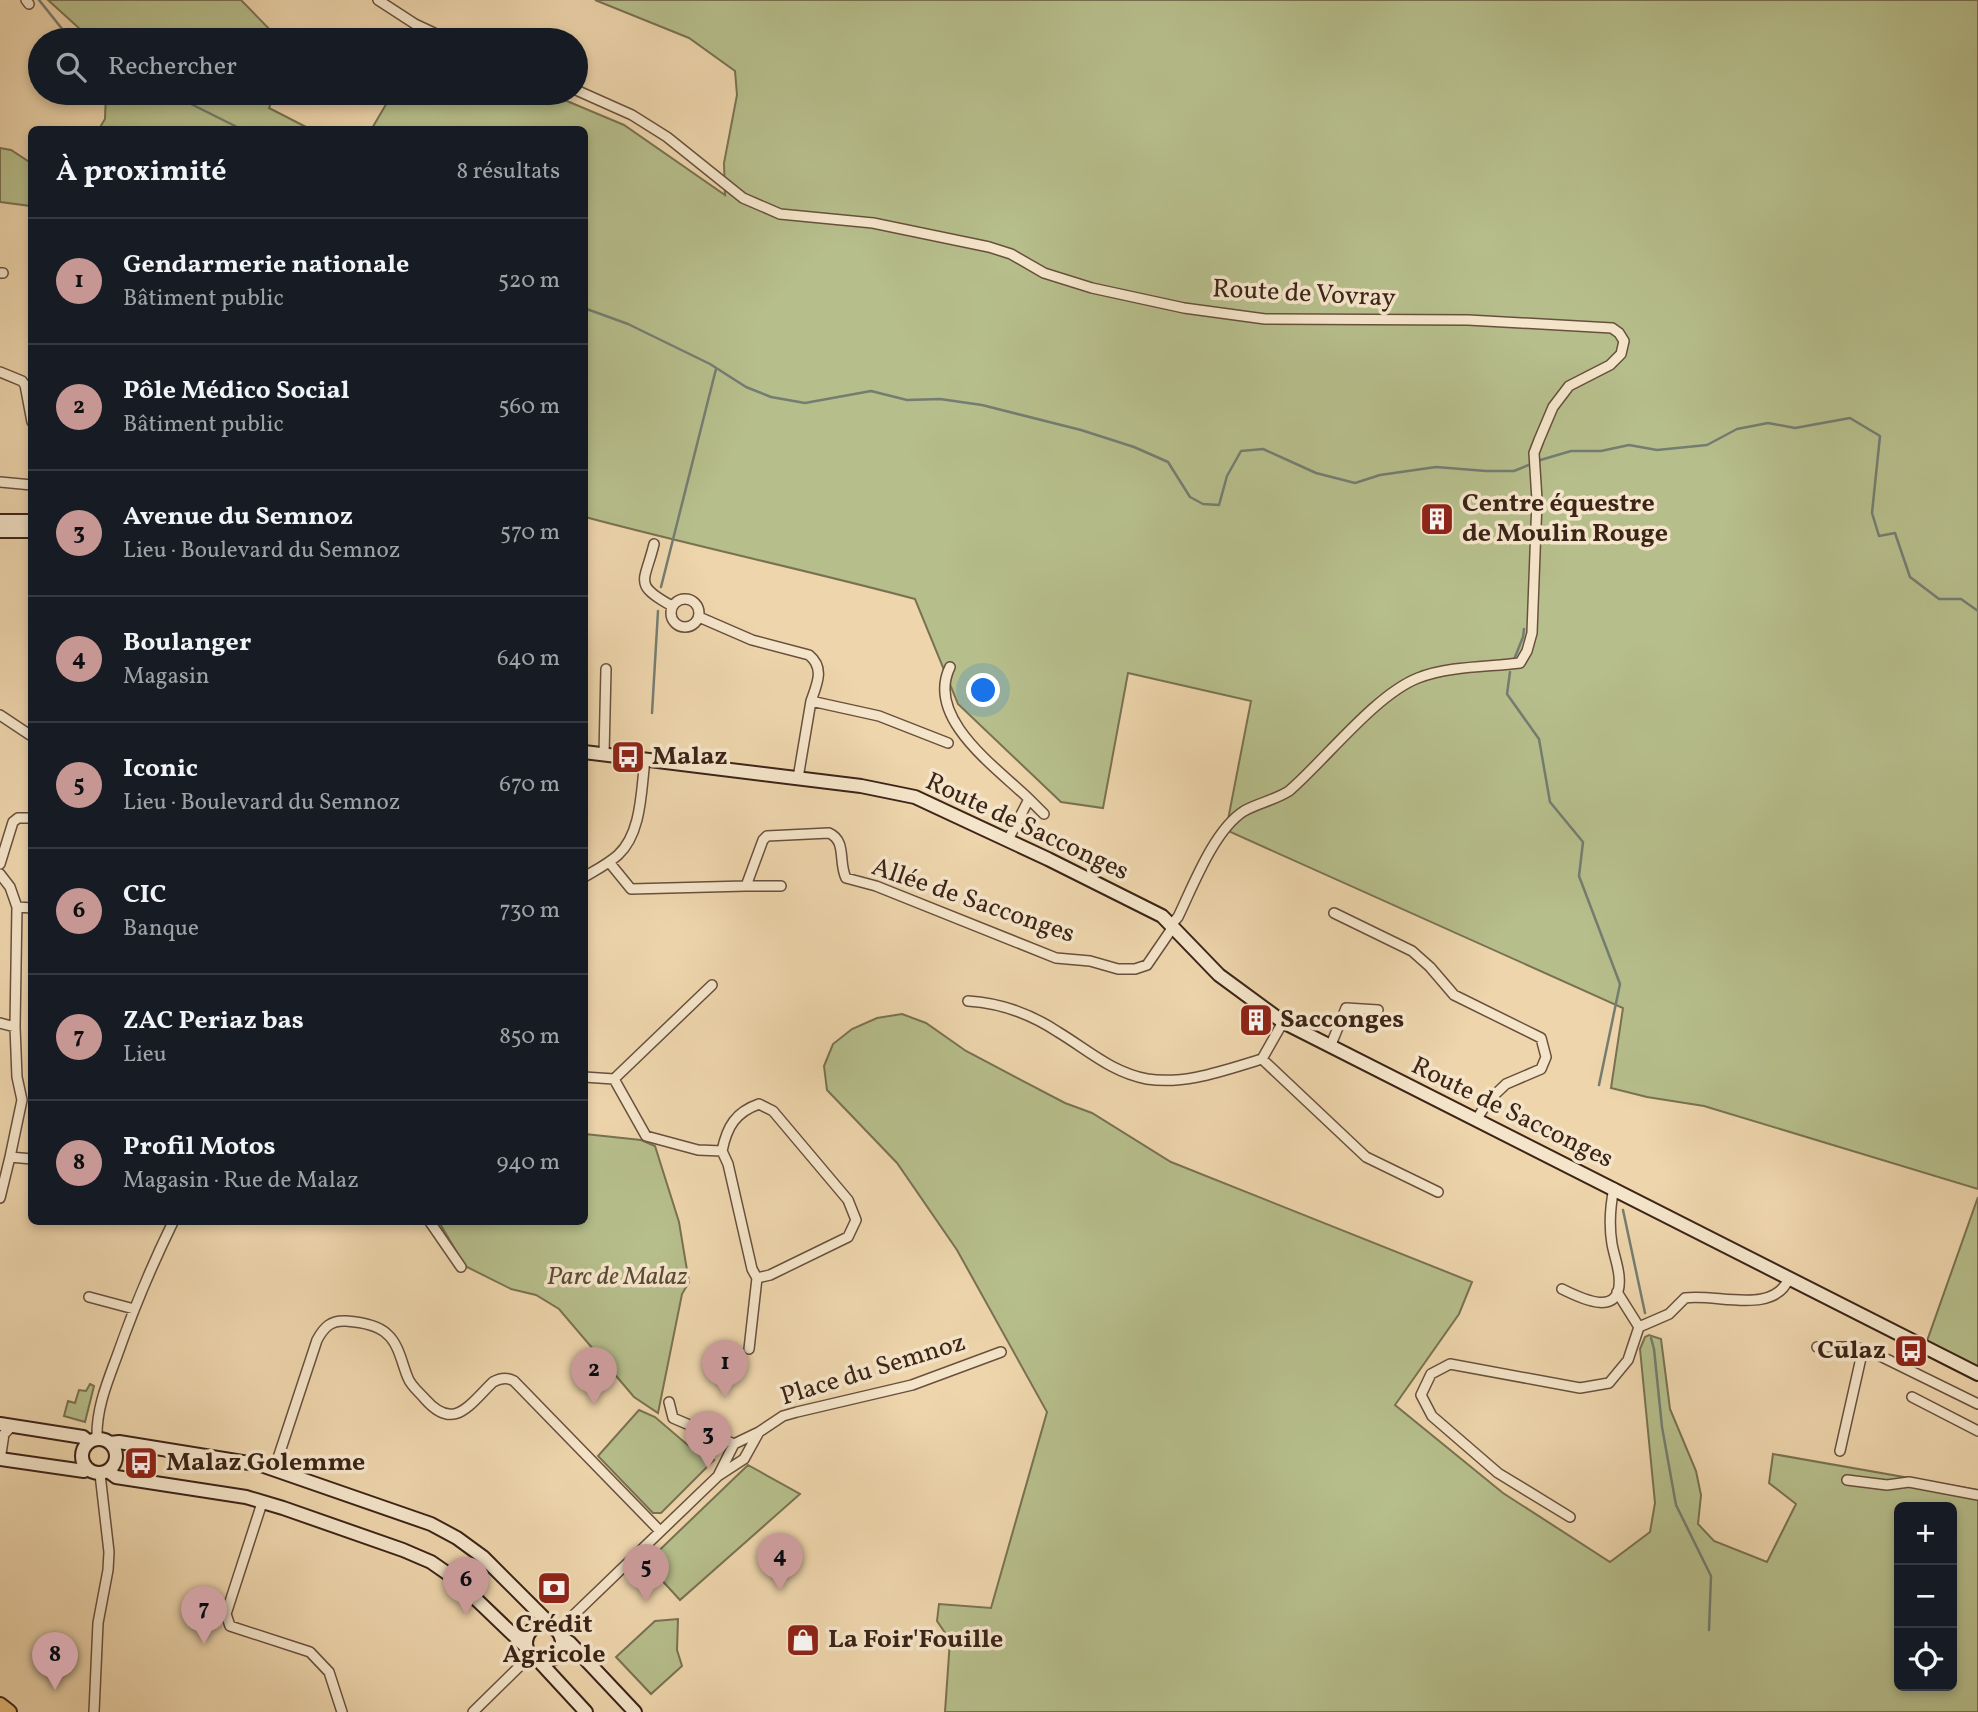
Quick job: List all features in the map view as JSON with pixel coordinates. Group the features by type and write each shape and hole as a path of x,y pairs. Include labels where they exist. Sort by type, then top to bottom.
{"main road":[{"path":"0,1705 9,1712"}],"street":[{"path":"378,0 424,28"},
{"name":"Route de Vovray","path":"588,95 632,114 667,137 743,198 780,214 873,223 989,247 1011,254 1044,273 1092,288 1184,308 1265,319 1468,320 1612,328 1619,333 1624,341 1621,354 1611,365 1569,386 1553,407 1534,453 1537,500 1532,633 1520,663 1442,671 1418,678 1398,689 1380,703 1289,792 1278,799 1247,810 1234,819 1219,838 1172,926"},
{"path":"0,372 27,381"},
{"path":"0,482 28,485"},
{"path":"0,521 28,521"},
{"path":"0,531 28,531"},
{"path":"654,544 643,576 645,585 652,595 672,606"},
{"path":"691,600 696,604 699,617 690,627 677,625 672,620 672,606 677,601 691,600"},
{"path":"699,617 752,640 809,655 815,660 819,679 811,701 798,778"},
{"path":"950,667 943,685 953,720 966,739 1044,814"},
{"path":"604,754 606,668"},
{"path":"811,701 879,716 948,743"},
{"path":"0,715 28,734"},
{"name":"Route de Sacconges","path":"588,752 874,788 915,797 1162,916 1219,975 1283,1023 1978,1374"},
{"path":"588,875 619,854 631,837 645,760"},
{"path":"1007,840 1029,799"},
{"path":"0,864 13,822 18,818 28,818"},
{"name":"Allée de Sacconges","path":"746,886 763,840 767,836 829,833 837,838 840,844 842,867 846,877 876,886 1056,958 1090,961 1118,969 1135,969 1147,965 1172,926"},
{"path":"609,862 631,889 781,886"},
{"path":"0,874 10,887 17,907 15,1027 17,1077 22,1100 0,1198"},
{"path":"17,907 28,908"},
{"path":"1335,913 1412,951 1454,995 1541,1038 1546,1057 1541,1069 1506,1084 1488,1101 1477,1119"},
{"path":"588,1077 614,1079 712,985"},
{"path":"968,1002 998,1006 1026,1014 1107,1065 1148,1079 1186,1079 1262,1059 1283,1023"},
{"path":"1330,1047 1346,1008 1378,1010"},
{"path":"0,1023 15,1027"},
{"path":"1262,1059 1366,1157 1437,1192"},
{"path":"614,1079 646,1136 698,1150 722,1151"},
{"path":"749,1349 757,1278 752,1269 728,1164 722,1151 726,1132 744,1109 759,1104 773,1111 848,1200 856,1220 848,1237 771,1275 757,1278"},
{"path":"10,1157 28,1159"},
{"path":"1562,1289 1595,1303 1608,1301 1617,1292 1619,1279 1610,1221 1614,1188"},
{"path":"98,1441 97,1422 102,1400 134,1309 172,1225"},
{"path":"432,1225 461,1267"},
{"path":"1570,1517 1499,1473 1432,1416 1421,1395 1431,1374 1450,1364 1580,1388 1609,1383 1628,1360 1639,1327 1668,1314 1685,1298 1766,1300 1784,1290 1789,1278"},
{"path":"1617,1292 1639,1327"},
{"path":"89,1297 134,1309"},
{"path":"274,1470 317,1340 331,1322 352,1321 382,1329 389,1335 410,1382 434,1409 441,1413 460,1413 498,1379 509,1378 514,1381 660,1531"},
{"path":"1817,1348 1863,1349 1978,1404"},
{"path":"1840,1451 1863,1349"},
{"name":"Place du Semnoz","path":"734,1444 783,1416 912,1385 1001,1352"},
{"path":"1912,1397 1978,1431"},
{"path":"669,1402 673,1418 734,1444 718,1476"},
{"path":"6,1425 98,1441 114,1448 116,1459 99,1471 0,1460 6,1425"},
{"path":"556,1631 718,1476 744,1459 759,1432"},
{"path":"586,1712 532,1654 454,1578 431,1562 246,1497 116,1477 99,1471 82,1460 81,1454 98,1441 232,1460 274,1470 431,1524 457,1538 483,1557 635,1712"},
{"path":"94,1712 98,1623 109,1552 99,1471"},
{"path":"1847,1480 1887,1485 1909,1482 1978,1495"},
{"path":"262,1503 226,1614 230,1626 310,1652 329,1672 342,1712"},
{"path":"542,1625 556,1631 562,1647 556,1656 548,1660 532,1654 527,1638 532,1630 542,1625"},
{"path":"473,1712 532,1654"}],"green space":[{"path":"48,0 241,0 268,28 79,28"},
{"path":"595,0 1978,0 1978,1189 1704,1106 1611,1088 1623,1008 1226,830 1251,701 1128,673 1103,808 1061,802 958,704 915,599 588,518 588,126 373,126 386,105 576,105 624,125 725,195 724,163 737,95 735,71 689,38"},
{"path":"106,105 270,105 269,108 304,126 101,126 105,119"},
{"path":"0,148 11,150 28,161 28,206 0,202"},
{"path":"902,1014 926,1023 966,1051 1065,1103 1092,1113 1171,1162 1472,1282 1459,1314 1395,1405 1503,1493 1610,1562 1650,1532 1655,1503 1640,1349 1645,1337 1649,1335 1661,1339 1670,1409 1696,1471 1701,1495 1698,1524 1714,1541 1767,1562 1796,1504 1769,1483 1773,1454 1978,1490 1978,1712 945,1712 950,1640 937,1621 939,1604 991,1608 1047,1412 957,1250 897,1163 827,1090 824,1066 833,1044 852,1029 877,1018"},
{"name":"Parc de Malaz","path":"588,1134 641,1140 655,1146 679,1222 689,1282 682,1294 658,1413 634,1397 559,1309 536,1295 511,1289 465,1266 441,1225 588,1225"},
{"path":"1978,1197 1978,1378 1927,1341"},
{"path":"90,1384 94,1386 85,1422 64,1416 68,1401 75,1403 79,1390 86,1391"},
{"path":"639,1410 655,1417 690,1447 714,1460 661,1513 653,1513 598,1456"},
{"path":"748,1465 800,1494 680,1600 646,1563"},
{"path":"678,1619 677,1650 682,1666 651,1694 616,1657 655,1621"}],"waterway":[{"path":"39,0 61,28"},
{"path":"193,105 235,126"},
{"path":"588,309 628,324 710,364 746,387 771,397 805,403 871,391 907,400 940,399 982,405 1081,430 1134,447 1168,462 1190,497 1203,504 1219,505 1227,476 1241,451 1263,449 1316,473 1355,483 1380,475 1436,467 1514,471 1531,464"},
{"path":"661,587 716,369"},
{"path":"1537,461 1571,451 1601,451 1629,445 1657,450 1707,445 1737,429 1768,423 1795,428 1850,418 1880,436 1872,513 1879,536 1895,533 1910,577 1939,599 1961,599 1978,611"},
{"path":"652,713 658,611"},
{"path":"1515,657 1524,629"},
{"path":"1510,672 1507,694 1539,739 1550,802 1583,842 1579,876 1620,984 1599,1085"},
{"path":"1623,1210 1645,1313"},
{"path":"1651,1338 1662,1427 1676,1505 1711,1576 1709,1630"}],"place":[{"name":"Centre équestre de Moulin Rouge","path":"1437,519"},
{"name":"Malaz","path":"628,757"},
{"name":"Sacconges","path":"1256,1020"},
{"name":"Culaz","path":"1911,1351"},
{"name":"Gendarmerie nationale","path":"725,1398"},
{"name":"Pôle Médico Social","path":"594,1405"},
{"name":"Malaz Golemme","path":"141,1463"},
{"name":"Avenue du Semnoz","path":"708,1469"},
{"name":"Crédit Agricole","path":"554,1588"},
{"name":"Boulanger","path":"780,1591"},
{"name":"Iconic","path":"646,1602"},
{"name":"CIC","path":"466,1615"},
{"name":"La Foir'Fouille","path":"803,1640"},
{"name":"ZAC Periaz bas","path":"204,1644"},
{"name":"Profil Motos","path":"55,1690"}]}
